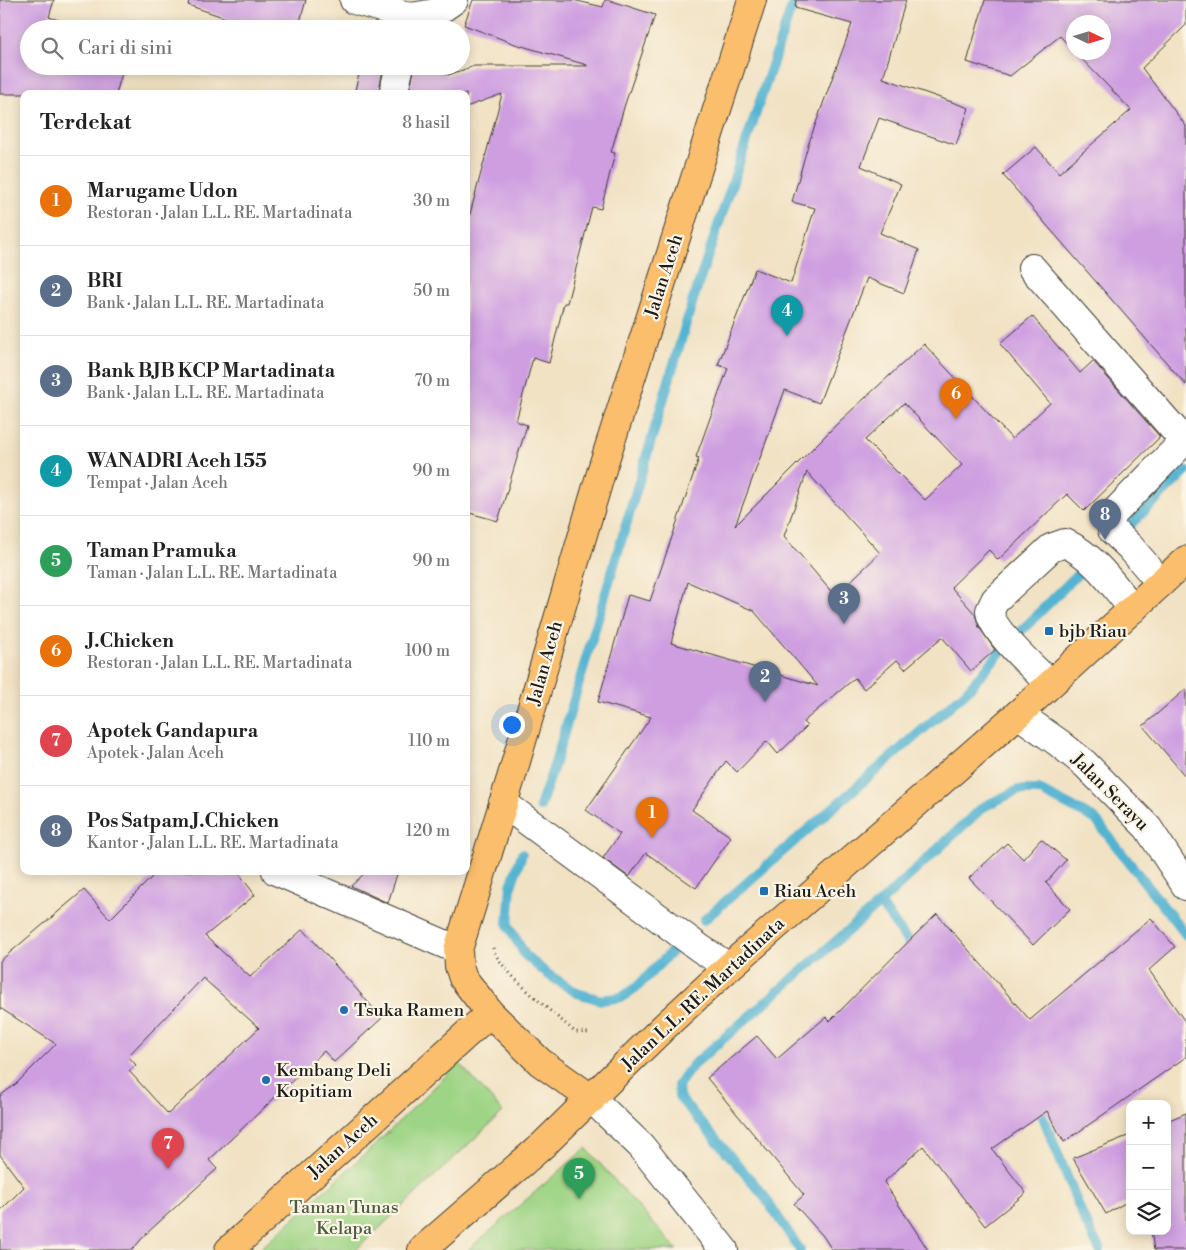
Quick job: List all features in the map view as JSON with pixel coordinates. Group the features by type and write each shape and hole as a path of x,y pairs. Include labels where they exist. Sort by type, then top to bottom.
{"main road":[{"name":"Jalan Aceh","path":"229,1250 490,1013 463,978 459,966 458,950 603,466 752,0"},
{"name":"Jalan L.L. RE. Martadinata","path":"422,1250 544,1144 665,1026 729,968 1018,714 1186,560"},
{"path":"490,1013 540,1062 592,1099"}],"street":[{"path":"354,0 403,20"},
{"path":"418,20 435,13 454,0"},
{"path":"394,90 398,75"},
{"path":"1032,268 1185,442 1110,517 1112,530 1161,583"},
{"path":"1050,684 1010,643 993,622 990,610 995,600 1051,548 1065,543 1076,548 1104,574 1133,609"},
{"name":"Jalan Serayu","path":"1018,714 1085,764 1148,828 1186,886"},
{"path":"503,804 729,968"},
{"path":"285,875 458,950"},
{"path":"592,1099 641,1146 724,1250"}],"path":[{"path":"493,946 495,954 519,981 575,1032 588,1033"}],"green space":[{"name":"Taman Tunas Kelapa","path":"459,1063 503,1112 356,1250 259,1250 373,1147"},
{"path":"586,1148 677,1250 468,1250"}],"building":[{"path":"0,0 54,0 49,17 58,20 20,20 20,75 121,75 117,90 20,90 20,94 0,94"},
{"path":"189,0 306,0 300,20 232,20 188,5"},
{"path":"473,0 573,0 603,7 605,0 609,0 655,15 611,152 615,153 601,209 592,207 549,363 533,358 516,421 527,425 498,521 470,513 470,214 502,94 470,106 470,90 410,90 413,75 470,75 470,67 474,66 587,65 515,44 470,27 470,20 466,20"},
{"path":"796,0 906,0 883,78 969,108 956,145 879,118 861,166 901,184 880,233 919,250 904,293 867,278 819,403 785,390 735,526 841,420 924,344 1012,439 1050,403 1000,344 1032,316 1080,373 1093,361 1160,437 1084,511 1067,494 998,560 989,550 951,587 975,614 979,627 995,650 971,671 942,637 905,669 897,660 864,689 855,678 803,722 807,726 778,754 767,741 737,772 726,761 692,810 731,837 696,888 646,853 629,877 603,858 620,834 586,810 651,717 598,702 628,595 650,601 699,458 696,457 728,368 718,365 755,269 791,283 815,208 792,202 808,145 852,24 795,8","holes":["904,403 962,465 925,500 865,440","807,472 880,553 835,596 784,536","688,582 754,611 818,686 671,643"]},
{"path":"985,0 1186,0 1186,25 1142,68 1186,126 1186,385 1003,175 1036,147 1059,173 1131,110 1083,60 1111,60 1111,15 1066,15 1066,42 1060,36 1010,76 967,62"},
{"path":"359,75 382,75 379,90 355,90"},
{"path":"1186,689 1186,777 1143,726"},
{"path":"1041,839 1066,860 1046,883 1070,909 1033,945 969,878 1007,843 1023,859"},
{"path":"154,875 240,875 255,895 205,936 250,977 303,929 382,1018 334,1062 324,1051 209,1160 217,1169 146,1234 132,1250 0,1250 0,1211 24,1187 0,1155 0,1096 17,1083 56,1044 0,1008 0,961 84,890 110,919","holes":["203,978 259,1028 168,1114 129,1071 136,1065 128,1056"]},
{"path":"363,875 397,875 388,903 351,886"},
{"path":"937,914 1030,1020 1151,918 1175,947 1149,970 1186,1023 1186,1057 1064,1142 1047,1111 992,1149 1026,1193 985,1226 923,1146 884,1182 928,1250 832,1250 823,1236 794,1204 804,1195 707,1078 757,1036 777,1059 826,1017 830,1021"},
{"path":"1186,1113 1186,1250 1154,1250 1152,1235 1171,1235 1171,1119"},
{"path":"1126,1137 1126,1202 1106,1214 1073,1158"}],"waterway":[{"path":"540,807 555,763 693,300 794,0"},
{"path":"1128,527 1186,471"},
{"path":"1017,635 1086,566"},
{"path":"704,920 966,692 1004,648"},
{"path":"800,1250 762,1193 679,1097 678,1085 693,1065 880,903 983,807 1018,790 1039,790 1095,819 1186,935"},
{"path":"522,854 511,886 508,925 525,955 546,973 577,993 601,1000 622,997 638,986 678,945"},
{"path":"880,903 916,953"},
{"path":"1037,1102 1084,1219 1100,1250"}],"place":[{"name":"WANADRI Aceh 155","path":"787,336"},
{"name":"J.Chicken","path":"956,419"},
{"name":"Pos Satpam J.Chicken","path":"1105,540"},
{"name":"Bank BJB KCP Martadinata","path":"844,624"},
{"name":"bjb Riau","path":"1049,631"},
{"name":"BRI","path":"765,702"},
{"name":"Marugame Udon","path":"652,838"},
{"name":"Riau Aceh","path":"764,891"},
{"name":"Tsuka Ramen","path":"344,1010"},
{"name":"Kembang Deli Kopitiam","path":"266,1080"},
{"name":"Apotek Gandapura","path":"168,1169"},
{"name":"Taman Pramuka","path":"579,1199"}]}
